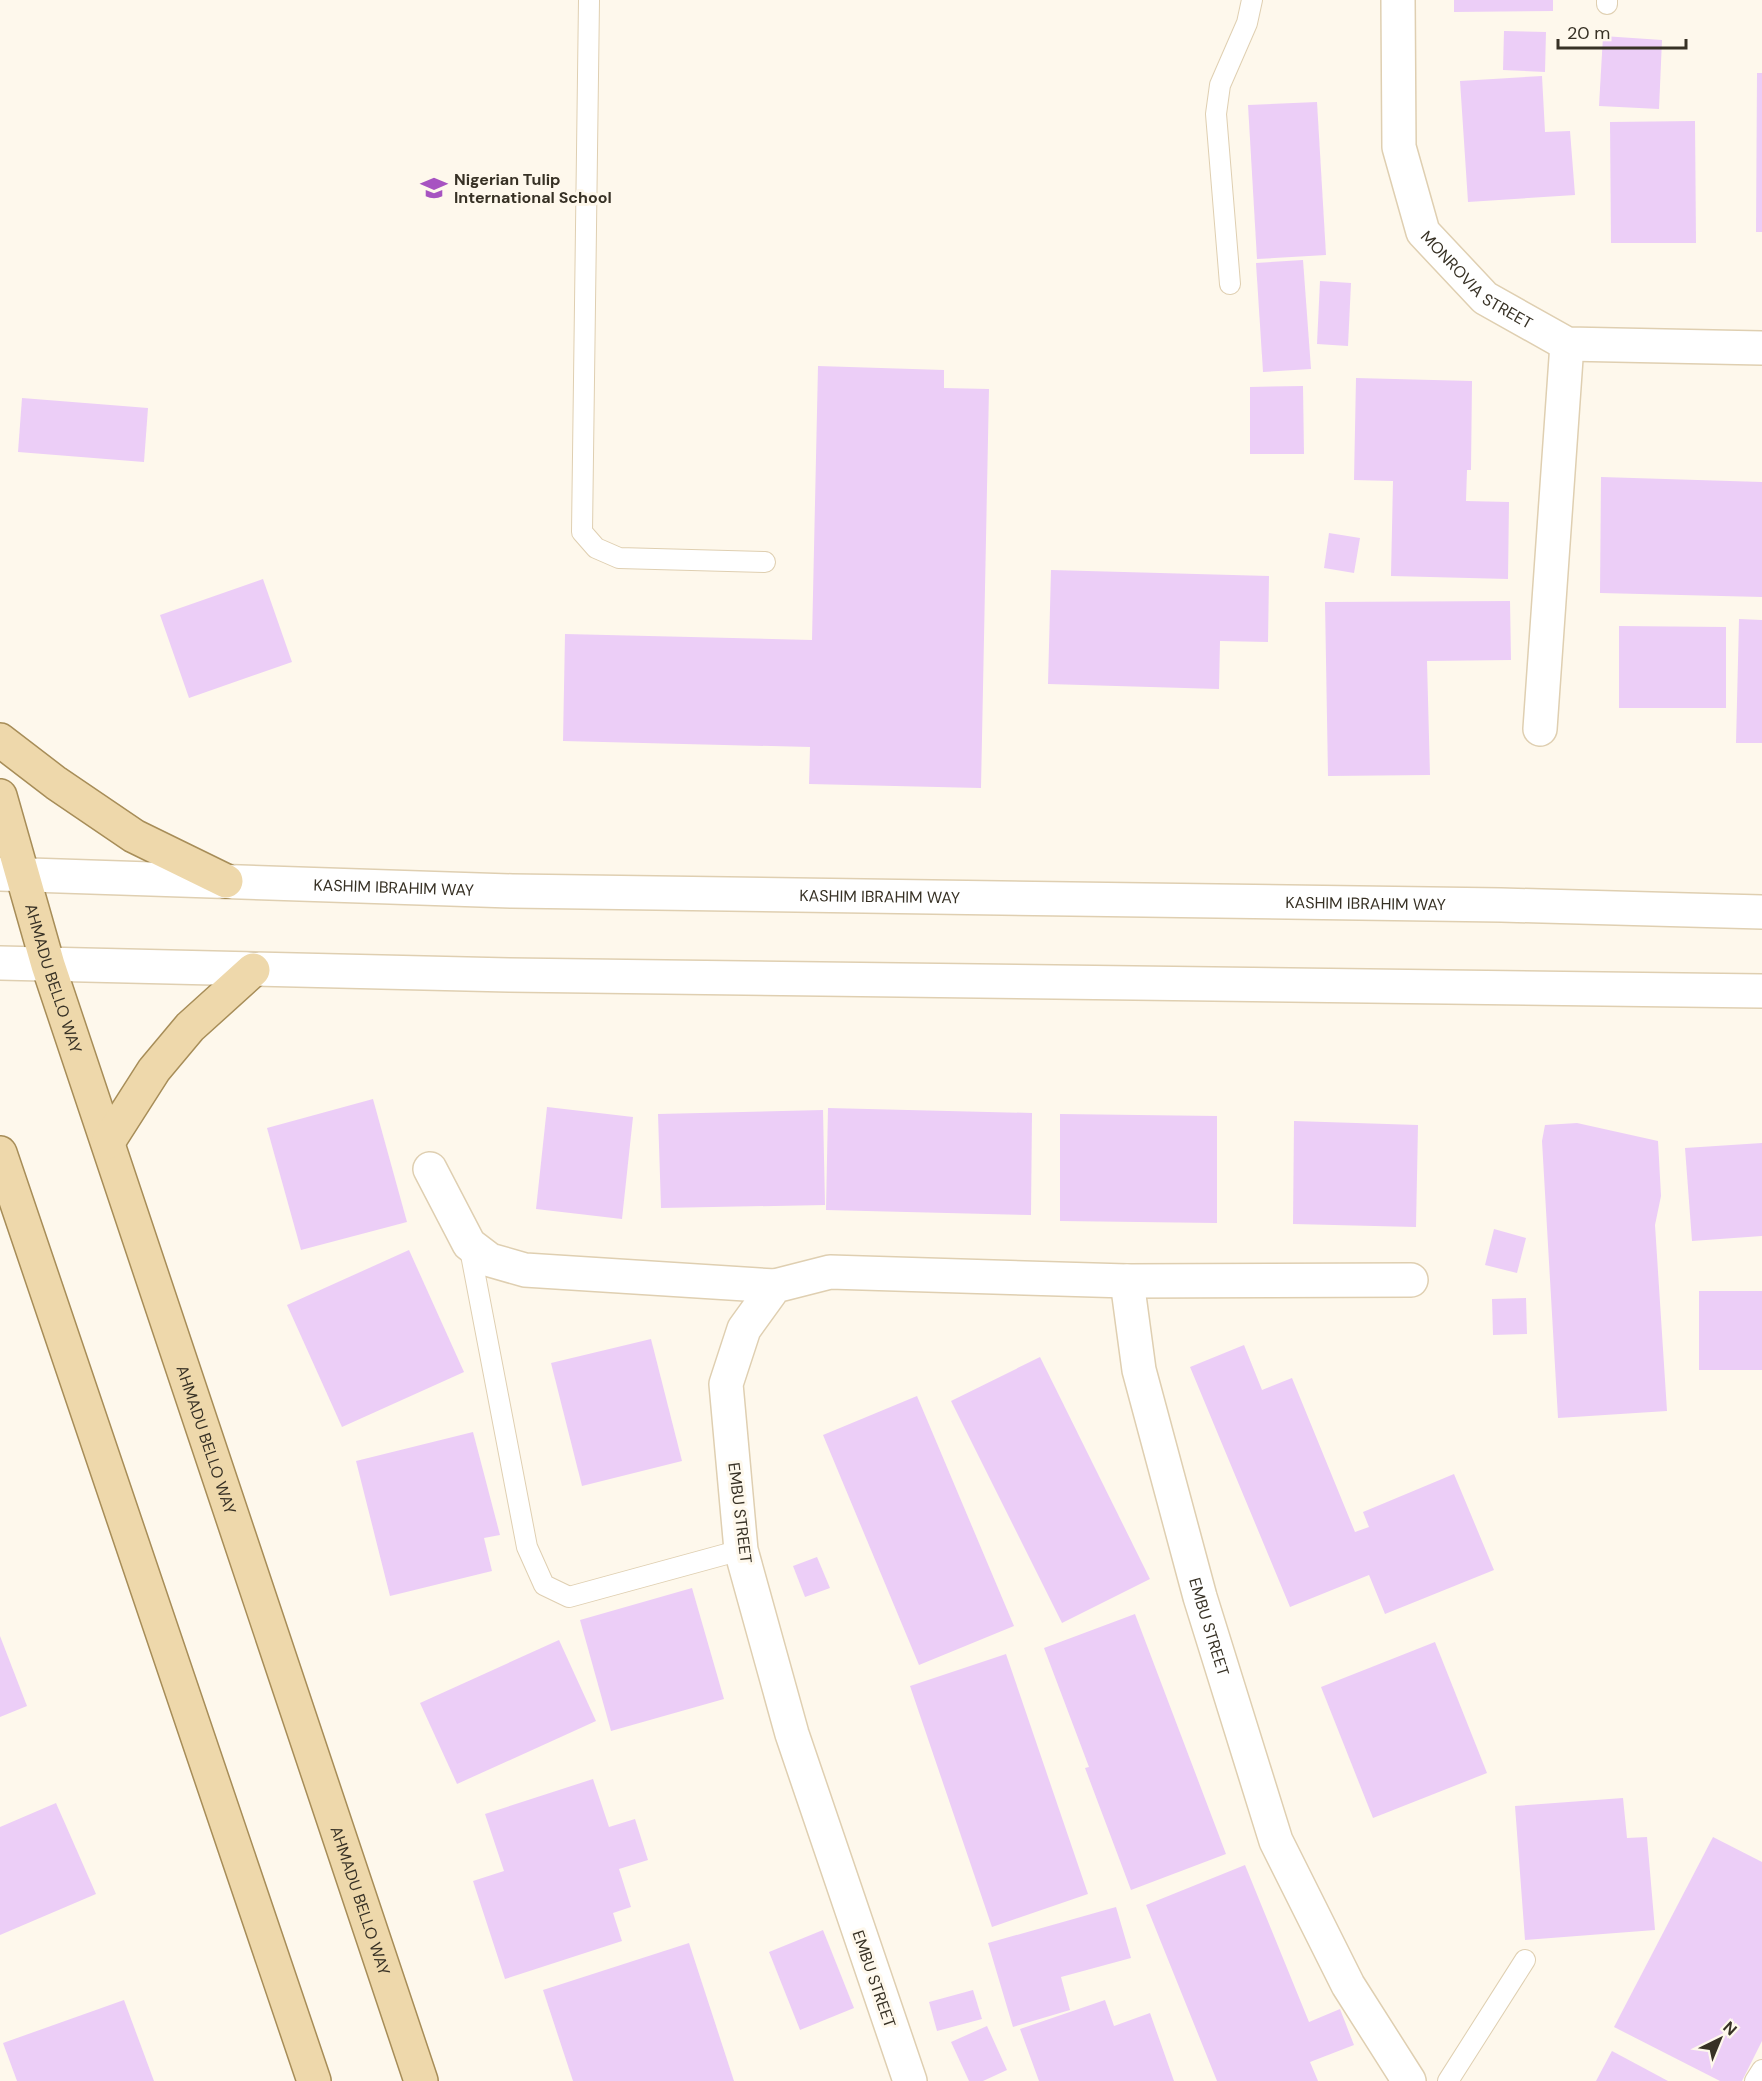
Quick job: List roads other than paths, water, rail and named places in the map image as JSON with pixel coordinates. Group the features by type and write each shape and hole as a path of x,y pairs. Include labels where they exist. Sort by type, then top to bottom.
{"main road":[{"path":"0,740 56,783 134,836 226,881"},
{"name":"AHMADU BELLO WAY","path":"0,796 12,874 48,965 421,2081"},
{"path":"108,1143 154,1070 190,1028 253,970"},
{"path":"0,1153 314,2081"}],"street":[{"name":"MONROVIA STREET","path":"1398,0 1399,147 1423,232 1485,298 1567,344 1762,348"},
{"path":"1540,729 1567,344"},
{"name":"KASHIM IBRAHIM WAY","path":"12,874 513,891 1501,905 1762,912"},
{"path":"0,963 498,975 1762,991"},
{"path":"430,1169 469,1244 490,1260 525,1270 775,1286 830,1272 1127,1281 1411,1280"},
{"name":"EMBU STREET","path":"1127,1281 1139,1370 1197,1586 1276,1841 1348,1985 1409,2081"},
{"name":"EMBU STREET","path":"775,1286 744,1329 726,1384 741,1550 792,1734 909,2081"}],"lane":[{"path":"589,0 582,532 596,548 619,558 765,562"},
{"path":"1230,284 1216,114 1220,85 1247,23 1252,0"},
{"path":"469,1244 527,1547 544,1585 569,1597 741,1550"},
{"path":"1448,2081 1525,1960"},
{"path":"1755,2081 1762,2070"}],"place":[{"name":"Nigerian Tulip International School","path":"434,188"}]}
